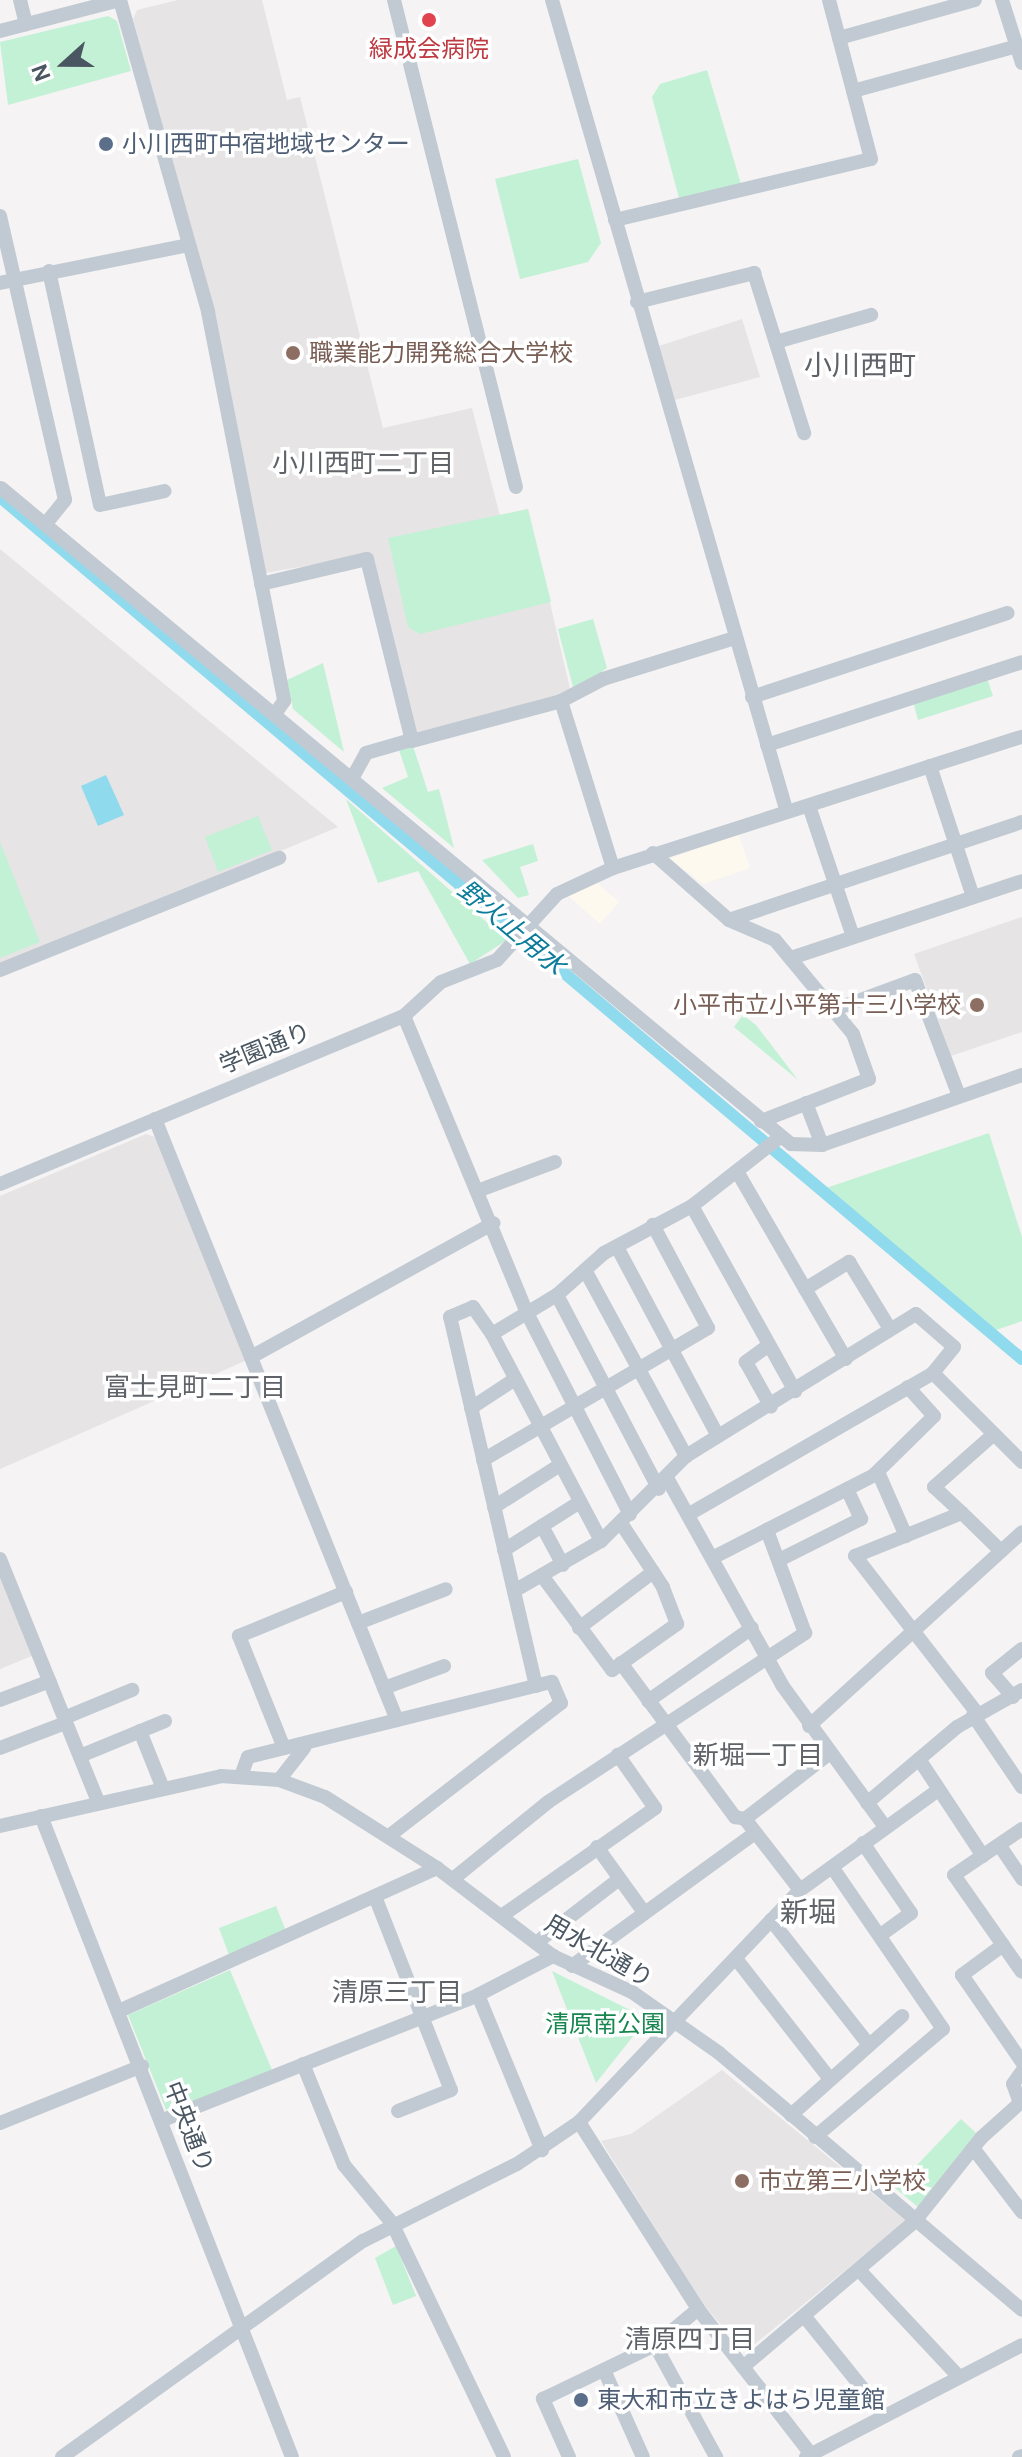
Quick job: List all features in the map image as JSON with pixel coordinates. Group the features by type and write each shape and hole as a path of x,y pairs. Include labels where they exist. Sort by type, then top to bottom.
{"street":[{"path":"20,0 26,24"},
{"path":"0,31 89,4 120,0 189,245 284,701 277,711"},
{"path":"394,0 516,487"},
{"path":"552,0 786,809"},
{"path":"615,220 871,159 829,0"},
{"path":"839,38 975,0"},
{"path":"1002,0 1022,63"},
{"path":"853,91 1017,46"},
{"path":"0,216 7,282 65,500 48,521"},
{"path":"7,282 49,271 189,245"},
{"path":"49,271 100,505 165,491"},
{"path":"637,302 754,273 804,433"},
{"path":"776,342 871,315"},
{"path":"0,487 48,521 354,775 525,930 761,1121 772,1144"},
{"path":"261,584 367,559 411,740"},
{"path":"752,697 1008,613"},
{"path":"354,775 366,753 561,701 603,679 735,638"},
{"path":"767,745 1022,662"},
{"path":"561,701 613,868"},
{"name":"学園通り","path":"0,1184 404,1016 441,982 510,949 557,894 613,868 786,809 809,806 1022,737"},
{"path":"930,766 973,897"},
{"path":"809,806 853,937"},
{"path":"729,920 1022,822"},
{"path":"653,853 729,920 775,940 853,1034 869,1079 761,1121"},
{"path":"0,970 279,858"},
{"path":"791,958 1022,881"},
{"path":"833,1010 915,980 959,1096"},
{"path":"404,1016 494,1223 527,1313 677,1624 612,1670 543,1577"},
{"path":"492,1334 557,1295 617,1247 692,1206 772,1144 822,1145 1022,1075"},
{"path":"806,1103 822,1145"},
{"path":"155,1119 397,1720"},
{"path":"480,1190 555,1162"},
{"path":"738,1173 846,1359"},
{"path":"692,1206 795,1391"},
{"path":"251,1357 494,1223"},
{"path":"483,1460 541,1428 607,1385 675,1351 708,1328 653,1225"},
{"path":"617,1247 718,1436"},
{"path":"805,1289 849,1262 890,1329"},
{"path":"585,1270 686,1456"},
{"path":"557,1295 663,1483 691,1513 765,1654 809,1726 885,1827"},
{"path":"536,1686 450,1317 473,1307 492,1334 601,1541"},
{"path":"514,1591 601,1541 663,1483 686,1456 771,1407 916,1314 954,1347 933,1373 691,1513"},
{"path":"769,1345 746,1362 771,1407"},
{"path":"933,1373 1022,1462"},
{"path":"471,1408 515,1379"},
{"path":"716,1556 878,1472 934,1416 908,1387"},
{"path":"994,1434 934,1487 1001,1551"},
{"path":"494,1507 560,1465"},
{"path":"878,1472 906,1536"},
{"path":"779,1560 861,1519 847,1489"},
{"path":"504,1550 580,1502"},
{"path":"962,1513 855,1556 917,1628 1022,1787"},
{"path":"542,1526 563,1565"},
{"path":"453,1879 618,1755 765,1654 805,1633 767,1530"},
{"path":"809,1726 1022,1532"},
{"path":"0,1559 98,1801"},
{"path":"579,1628 653,1572"},
{"path":"358,1623 446,1589"},
{"path":"284,1748 239,1636 346,1592"},
{"path":"648,1701 752,1628"},
{"path":"867,1803 975,1714 1017,1694 992,1673 1022,1649"},
{"path":"621,1663 735,1817 745,1819 800,1890"},
{"path":"384,1688 444,1666"},
{"path":"0,1700 50,1681"},
{"path":"241,1776 248,1757 284,1748 304,1748 397,1720 552,1682 561,1703 389,1836"},
{"path":"0,1748 132,1690"},
{"path":"80,1756 165,1721"},
{"path":"140,1731 162,1786"},
{"path":"279,1780 304,1748"},
{"path":"745,1819 830,1753"},
{"path":"503,1915 655,1808 618,1755"},
{"path":"919,1759 983,1856"},
{"name":"用水北通り","path":"0,1826 162,1786 241,1776 279,1780 325,1797 453,1879 553,1956 632,1992 791,2115 1022,2310"},
{"path":"62,2457 392,2223 542,2150 579,2122 671,2022 737,1960 800,1890 938,1790"},
{"name":"中央通り","path":"41,1816 142,2066 292,2457"},
{"path":"1022,1829 954,1875 1022,1972"},
{"path":"572,1966 643,1911 755,1833"},
{"path":"863,1843 911,1913 882,1934"},
{"path":"1000,1846 1022,1879"},
{"path":"597,1847 643,1911"},
{"path":"815,2137 943,2029 882,1934 832,1867"},
{"path":"119,2011 376,1899 437,1868"},
{"path":"536,1943 619,1879"},
{"path":"376,1899 451,2090 398,2111"},
{"path":"771,1920 869,2045"},
{"path":"1003,1945 962,1975 1022,2062"},
{"path":"163,2120 478,1995 553,1956"},
{"path":"737,1960 830,2079"},
{"path":"478,1995 542,2150"},
{"path":"791,2115 902,2016"},
{"path":"303,2064 344,2165 392,2223 504,2457"},
{"path":"0,2123 142,2066"},
{"path":"743,2367 915,2221 963,2170 973,2148 1021,2105 1013,2084 1022,2071"},
{"path":"579,2122 698,2309 808,2455 1022,2345"},
{"path":"973,2148 1022,2212"},
{"path":"859,2270 959,2377"},
{"path":"569,2457 543,2399 655,2345 698,2309"},
{"path":"805,2317 885,2416"},
{"path":"655,2345 716,2457"},
{"path":"604,2370 643,2457"}],"shaded area":[{"name":"職業能力開発総合大学校","path":"178,0 262,0 287,100 300,97 383,428 472,408 500,516 528,509 571,693 417,733 369,555 265,573 215,319 133,19 137,10"},
{"path":"742,319 760,377 675,400 659,346"},
{"path":"0,549 338,827 0,969"},
{"path":"738,832 750,868 703,884 670,859"},
{"path":"595,881 619,902 600,924 566,894"},
{"name":"小平市立小平第十三小学校","path":"1022,917 1022,1032 951,1056 914,954"},
{"path":"146,1134 155,1137 247,1360 0,1469 0,1196"},
{"path":"0,1574 34,1655 0,1669"},
{"name":"市立第三小学校","path":"722,2070 906,2221 745,2352 702,2303 601,2141 631,2134"}],"green space":[{"path":"108,16 117,21 131,71 8,105 0,42"},
{"path":"707,70 741,184 679,198 652,97 660,84"},
{"path":"578,159 601,243 588,262 520,279 495,179"},
{"path":"528,509 551,602 420,634 408,627 388,538"},
{"path":"593,619 607,668 574,691 558,629"},
{"path":"323,663 344,752 293,709 287,680"},
{"path":"987,678 993,696 918,720 913,701"},
{"path":"413,746 428,792 439,789 454,848 382,788 408,777 399,750"},
{"path":"346,799 507,940 470,964 418,871 378,883"},
{"path":"258,816 272,850 218,872 205,837"},
{"path":"0,842 40,942 0,958"},
{"path":"533,844 538,861 520,867 529,895 518,898 482,860"},
{"path":"743,1015 756,1025 798,1080 734,1027"},
{"path":"989,1133 1022,1237 1022,1321 996,1330 826,1188"},
{"path":"276,1906 286,1931 229,1955 219,1928"},
{"path":"230,1970 272,2070 167,2112 128,2015"},
{"name":"清原南公園","path":"552,1971 640,2015 642,2025 596,2083"},
{"path":"961,2119 976,2133 918,2207 895,2188"},
{"path":"396,2246 416,2296 393,2305 375,2258"}],"water":[{"path":"106,775 124,815 98,826 81,786"}],"waterway":[{"name":"野火止用水","path":"0,497 1022,1359"}],"place":[{"name":"緑成会病院","path":"429,20"},
{"name":"小川西町中宿地域センター","path":"106,144"},
{"name":"職業能力開発総合大学校","path":"293,353"},
{"name":"小平市立小平第十三小学校","path":"977,1005"},
{"name":"市立第三小学校","path":"742,2181"},
{"name":"東大和市立きよはら児童館","path":"581,2400"}],"district":[{"name":"小川西町","path":"860,366"},
{"name":"小川西町二丁目","path":"363,464"},
{"name":"富士見町二丁目","path":"195,1388"},
{"name":"新堀一丁目","path":"758,1756"},
{"name":"新堀","path":"808,1913"},
{"name":"清原三丁目","path":"397,1993"},
{"name":"清原四丁目","path":"690,2340"}]}
